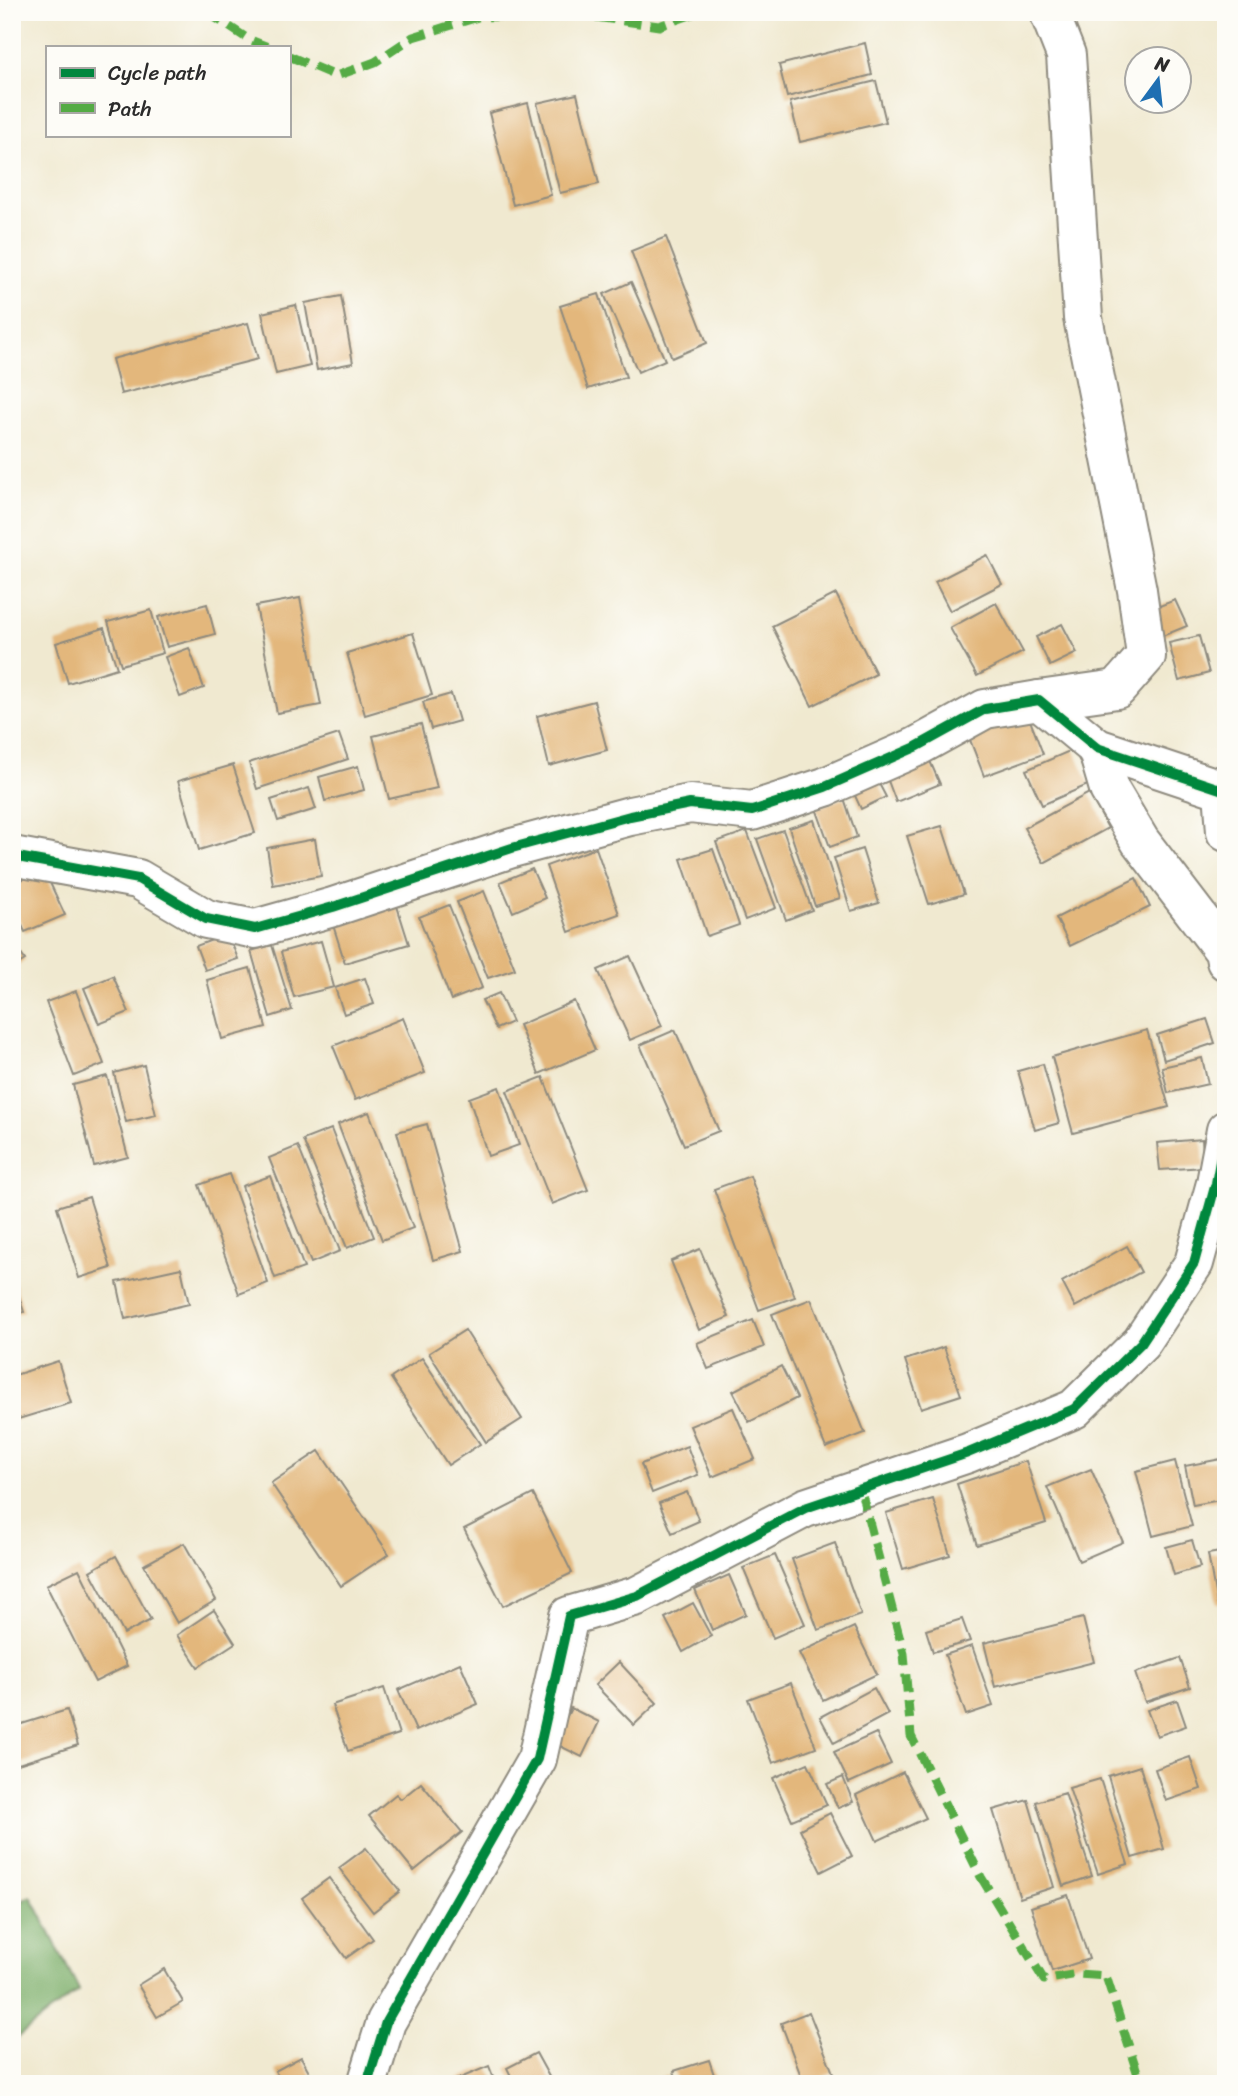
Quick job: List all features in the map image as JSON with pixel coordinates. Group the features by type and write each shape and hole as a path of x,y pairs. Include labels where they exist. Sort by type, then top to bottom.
{"street":[{"path":"12,856 138,879 206,919 254,929 333,907 512,848 630,816 690,804 752,811 825,787 916,747 985,709 1116,689 1146,656 1137,590 1083,318 1066,55 1049,12"},
{"path":"1039,700 1097,748 1224,789 1226,832"},
{"path":"1097,748 1109,789 1140,841 1225,943"},
{"path":"367,2084 386,2022 537,1759 569,1616 637,1597 805,1508 968,1453 1074,1409 1141,1343 1194,1263 1216,1183 1226,1130"}],"green space":[{"path":"31,1896 79,1990 12,2041 12,1906"}],"building":[{"path":"865,43 872,75 787,97 779,65"},
{"path":"876,81 886,122 800,142 790,102"},
{"path":"577,94 599,184 560,193 537,103"},
{"path":"528,103 551,195 513,205 489,113"},
{"path":"666,237 707,343 672,358 631,251"},
{"path":"631,282 665,360 638,372 604,294"},
{"path":"599,294 626,377 588,389 560,306"},
{"path":"341,296 353,363 317,370 305,303"},
{"path":"296,305 310,366 276,374 262,313"},
{"path":"248,323 258,359 121,394 112,359"},
{"path":"987,555 1002,584 950,611 935,582"},
{"path":"836,594 876,674 812,706 772,626"},
{"path":"300,598 321,705 277,713 256,606"},
{"path":"1175,600 1187,626 1160,637 1149,610"},
{"path":"996,603 1023,652 977,676 950,628"},
{"path":"207,604 215,634 167,647 158,617"},
{"path":"151,610 163,653 121,665 108,622"},
{"path":"1062,624 1077,653 1050,666 1036,637"},
{"path":"104,628 117,668 68,683 56,643"},
{"path":"413,633 432,695 365,715 347,653"},
{"path":"1199,636 1209,673 1179,681 1169,643"},
{"path":"189,648 204,688 180,697 165,657"},
{"path":"451,694 459,721 431,729 423,702"},
{"path":"594,701 607,750 549,766 537,716"},
{"path":"1026,710 1043,754 984,776 967,732"},
{"path":"421,724 437,788 389,799 373,736"},
{"path":"339,734 348,759 257,789 249,763"},
{"path":"1074,749 1090,784 1042,805 1026,770"},
{"path":"926,752 940,784 896,802 884,770"},
{"path":"233,765 255,833 199,850 178,781"},
{"path":"358,766 364,790 325,801 319,777"},
{"path":"876,778 886,797 861,809 852,789"},
{"path":"309,788 316,809 278,821 271,800"},
{"path":"1089,793 1108,828 1044,863 1024,828"},
{"path":"844,798 857,837 830,847 816,808"},
{"path":"814,820 840,898 815,906 789,828"},
{"path":"942,826 964,894 929,904 907,836"},
{"path":"783,830 812,910 786,920 757,839"},
{"path":"747,831 776,908 745,920 716,842"},
{"path":"315,839 321,876 273,885 267,848"},
{"path":"596,848 619,914 569,932 546,866"},
{"path":"713,849 739,925 707,936 681,859"},
{"path":"862,849 879,903 851,911 834,858"},
{"path":"532,869 545,898 513,912 500,882"},
{"path":"44,870 65,915 25,932 12,904 12,884"},
{"path":"1136,878 1150,907 1070,946 1056,918"},
{"path":"484,891 515,969 488,978 457,902"},
{"path":"449,905 482,988 451,1000 419,917"},
{"path":"397,906 409,944 345,963 333,925"},
{"path":"228,934 238,959 205,970 196,946"},
{"path":"12,941 25,960 12,968"},
{"path":"321,941 334,987 294,997 281,952"},
{"path":"272,945 292,1010 270,1017 251,951"},
{"path":"630,956 662,1026 630,1040 598,970"},
{"path":"250,968 266,1027 222,1039 207,980"},
{"path":"113,976 129,1012 99,1024 84,988"},
{"path":"365,978 374,1004 344,1014 335,988"},
{"path":"76,991 104,1064 74,1076 46,1002"},
{"path":"499,993 512,1022 496,1029 482,1000"},
{"path":"574,1001 595,1050 539,1074 519,1025"},
{"path":"403,1018 425,1073 355,1100 333,1046"},
{"path":"1207,1019 1215,1043 1164,1060 1157,1035"},
{"path":"675,1030 719,1131 684,1145 640,1045"},
{"path":"1147,1030 1169,1107 1073,1133 1052,1057"},
{"path":"1202,1058 1208,1084 1168,1093 1162,1067"},
{"path":"1043,1064 1059,1123 1035,1130 1018,1071"},
{"path":"144,1065 156,1115 126,1122 114,1073"},
{"path":"107,1076 128,1157 94,1166 73,1085"},
{"path":"543,1077 588,1190 552,1204 507,1091"},
{"path":"499,1087 519,1145 488,1156 469,1098"},
{"path":"369,1112 413,1228 382,1240 338,1124"},
{"path":"427,1124 463,1251 433,1260 397,1132"},
{"path":"331,1129 374,1237 347,1248 303,1140"},
{"path":"1202,1139 1204,1167 1160,1170 1157,1143"},
{"path":"298,1146 340,1251 311,1263 269,1158"},
{"path":"229,1174 268,1283 239,1294 199,1185"},
{"path":"270,1176 304,1268 275,1278 242,1186"},
{"path":"750,1176 795,1297 759,1310 714,1189"},
{"path":"89,1197 111,1268 79,1278 57,1207"},
{"path":"1127,1246 1141,1272 1075,1307 1062,1282"},
{"path":"700,1249 729,1317 699,1330 671,1261"},
{"path":"181,1268 189,1304 125,1319 117,1282"},
{"path":"12,1274 24,1312 12,1315"},
{"path":"811,1299 865,1433 826,1448 772,1314"},
{"path":"753,1320 764,1347 708,1369 697,1343"},
{"path":"465,1330 522,1419 486,1442 429,1353"},
{"path":"944,1347 961,1395 921,1408 905,1360"},
{"path":"422,1358 480,1444 448,1465 391,1378"},
{"path":"58,1361 71,1403 12,1421 12,1376"},
{"path":"781,1366 797,1398 749,1422 733,1391"},
{"path":"733,1408 755,1459 712,1477 690,1426"},
{"path":"687,1446 698,1475 652,1493 641,1464"},
{"path":"319,1451 389,1554 341,1586 271,1483"},
{"path":"1226,1458 1226,1499 1193,1505 1185,1466"},
{"path":"1026,1461 1046,1523 977,1545 957,1484"},
{"path":"1175,1461 1192,1526 1153,1536 1136,1471"},
{"path":"1091,1469 1123,1542 1079,1561 1047,1487"},
{"path":"687,1492 699,1521 672,1533 659,1503"},
{"path":"533,1494 572,1573 503,1606 464,1529"},
{"path":"933,1499 950,1555 903,1569 886,1513"},
{"path":"1192,1540 1200,1567 1174,1575 1166,1547"},
{"path":"184,1543 216,1600 177,1623 144,1565"},
{"path":"835,1543 861,1615 818,1630 792,1559"},
{"path":"1226,1551 1226,1603 1217,1604 1208,1554"},
{"path":"775,1555 805,1624 773,1638 743,1568"},
{"path":"116,1556 151,1620 124,1634 90,1571"},
{"path":"79,1569 127,1666 95,1682 46,1585"},
{"path":"729,1575 746,1614 712,1630 695,1590"},
{"path":"693,1603 711,1636 683,1652 665,1618"},
{"path":"214,1610 235,1643 198,1667 177,1635"},
{"path":"1083,1618 1094,1662 995,1687 984,1643"},
{"path":"962,1619 970,1641 933,1652 926,1630"},
{"path":"854,1627 877,1674 823,1700 799,1653"},
{"path":"972,1646 993,1706 966,1715 945,1655"},
{"path":"1180,1658 1190,1687 1145,1702 1135,1673"},
{"path":"619,1662 657,1703 634,1725 595,1685"},
{"path":"460,1663 478,1704 416,1731 398,1690"},
{"path":"791,1683 816,1747 773,1763 748,1699"},
{"path":"384,1688 399,1734 348,1751 332,1705"},
{"path":"874,1688 888,1714 834,1743 820,1717"},
{"path":"1177,1700 1186,1726 1157,1736 1147,1710"},
{"path":"571,1708 599,1722 582,1757 554,1743"},
{"path":"67,1710 78,1745 12,1766 12,1727"},
{"path":"876,1733 891,1764 849,1783 834,1752"},
{"path":"1190,1757 1201,1789 1166,1801 1155,1769"},
{"path":"808,1763 827,1805 792,1820 773,1778"},
{"path":"1140,1766 1164,1849 1132,1858 1108,1776"},
{"path":"903,1772 926,1818 877,1841 856,1795"},
{"path":"843,1777 853,1802 838,1808 827,1784"},
{"path":"1100,1779 1128,1864 1098,1874 1069,1788"},
{"path":"421,1783 462,1832 414,1871 369,1816 396,1794 401,1799"},
{"path":"1065,1793 1092,1876 1063,1886 1036,1802"},
{"path":"1028,1800 1054,1887 1020,1898 993,1810"},
{"path":"830,1813 852,1856 821,1872 800,1829"},
{"path":"366,1848 400,1891 373,1912 339,1868"},
{"path":"329,1878 373,1939 346,1958 302,1898"},
{"path":"1068,1895 1089,1959 1052,1971 1031,1907"},
{"path":"164,1969 183,2002 157,2017 138,1985"},
{"path":"809,2012 833,2073 804,2084 781,2023"},
{"path":"536,2053 553,2084 515,2084 507,2068"},
{"path":"301,2057 316,2084 283,2084 275,2071"},
{"path":"709,2060 717,2084 678,2084 674,2071"},
{"path":"489,2066 496,2084 446,2084"},
{"path":"666,2076 669,2084 644,2084 644,2083"}],"marked path":[{"path":"207,12 248,39 266,46"},
{"path":"290,56 336,76 375,62 413,37 478,17 582,15 659,26 699,12"},
{"path":"861,1491 904,1654 911,1736 981,1877 1044,1980 1077,1974 1106,1976 1141,2084"}],"cycle path":[{"path":"12,856 138,879 206,919 255,929 333,907 512,848 630,816 690,804 752,811 825,787 916,747 985,709 1039,700 1097,748 1223,790 1226,788"},
{"path":"367,2084 386,2022 537,1759 569,1616 637,1596 805,1508 968,1453 1074,1409 1141,1343 1194,1263 1216,1183 1226,1130"}]}
